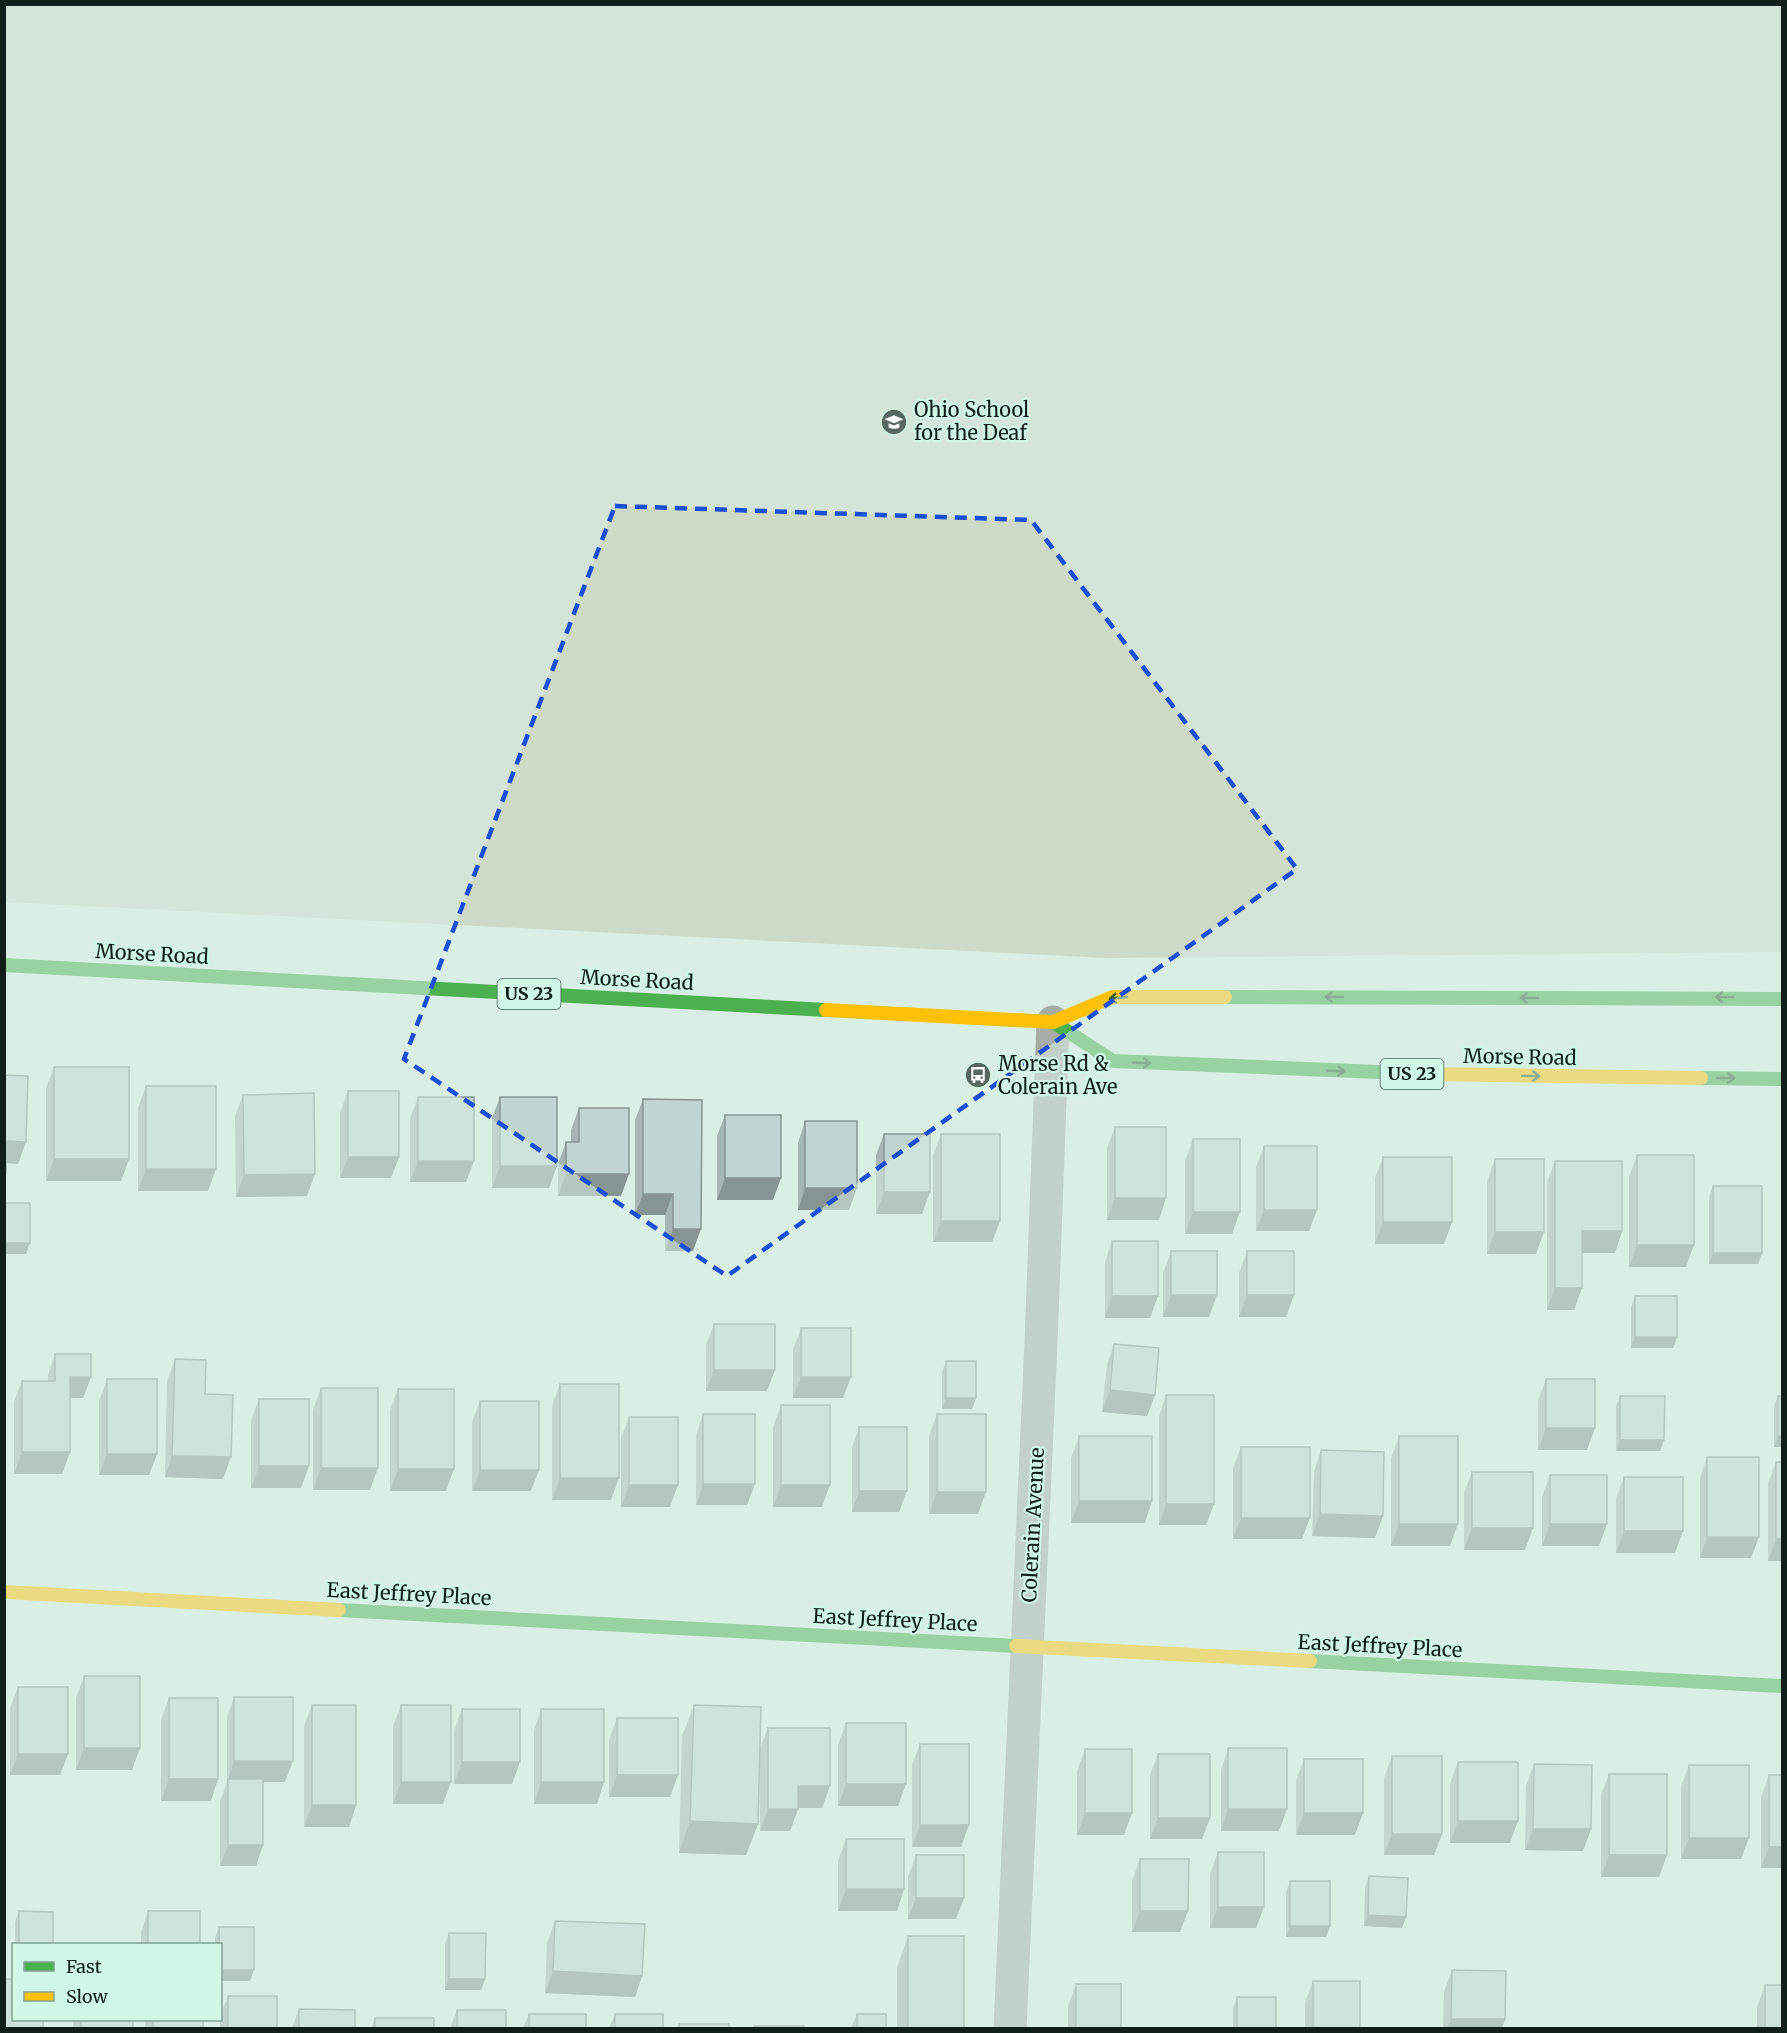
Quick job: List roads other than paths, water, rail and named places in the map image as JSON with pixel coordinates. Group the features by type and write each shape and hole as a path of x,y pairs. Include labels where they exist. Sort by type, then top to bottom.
{"main road":[{"name":"Morse Road","path":"4,965 1053,1022 1113,997 1782,999"},
{"name":"Morse Road","path":"1053,1022 1113,1061 1446,1075 1782,1079"},
{"name":"East Jeffrey Place","path":"4,1592 1782,1686"}],"street":[{"name":"Colerain Avenue","path":"1010,2028 1053,1022"}],"place":[{"name":"Ohio School for the Deaf","path":"894,422"},
{"name":"Morse Rd & Colerain Ave","path":"978,1075"}]}
